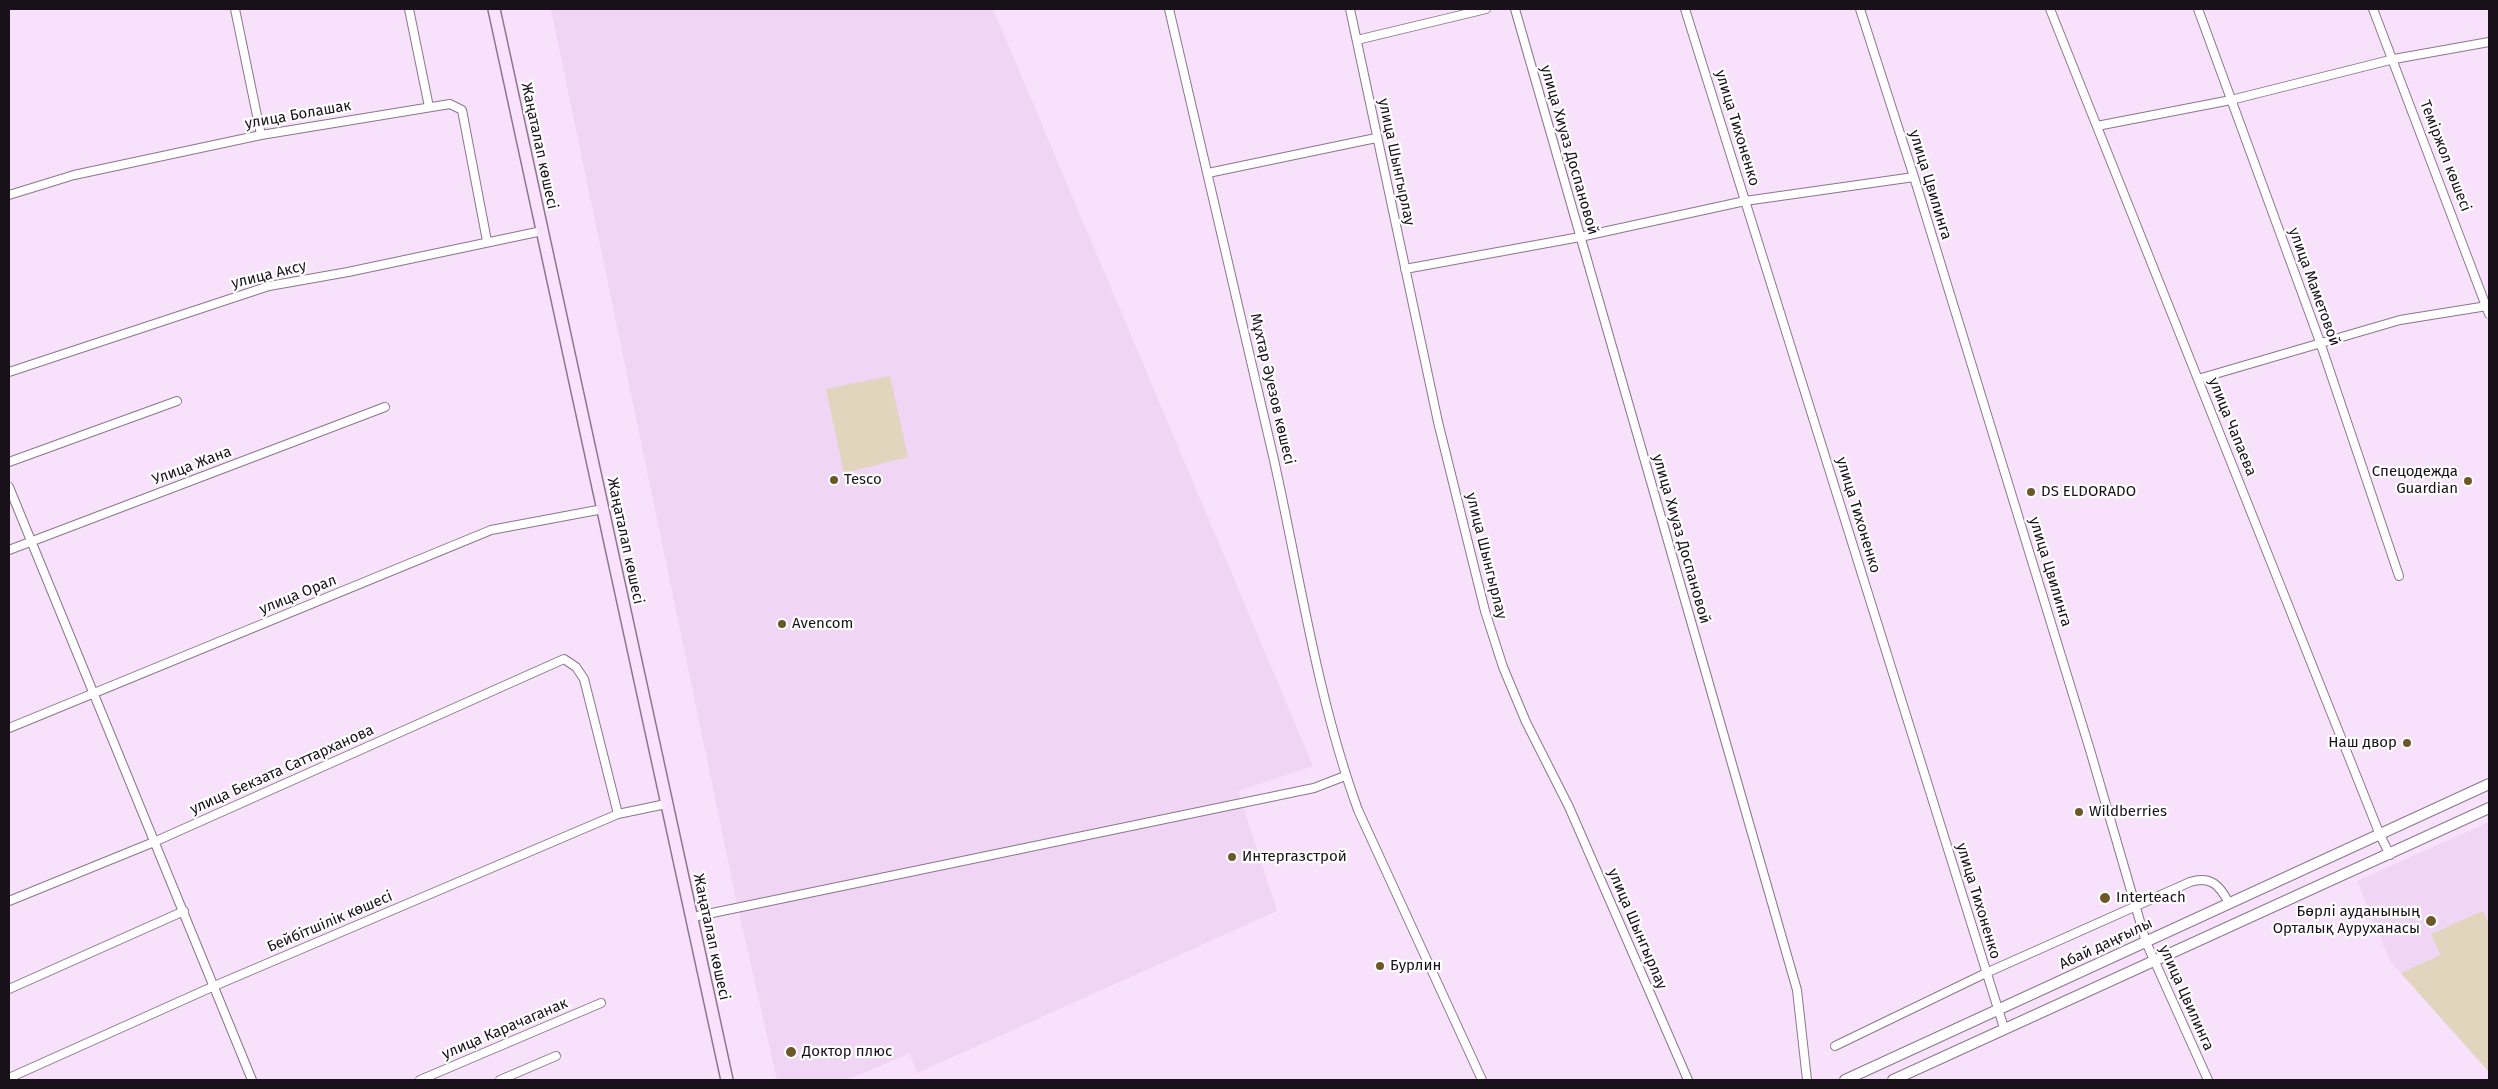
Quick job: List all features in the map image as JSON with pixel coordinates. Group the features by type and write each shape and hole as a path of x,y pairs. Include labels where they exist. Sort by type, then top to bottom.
{"main road":[{"name":"Жаңаталап көшесі","path":"494,9 727,1080"}],"street":[{"path":"235,9 261,135"},
{"path":"409,9 429,106"},
{"name":"Мұхтар Әуезов көшесі","path":"1169,9 1274,462 1303,606 1345,776 1358,810 1482,1080"},
{"name":"улица Шынгырлау","path":"1350,9 1376,138 1443,441 1485,611 1503,668 1526,722 1569,807 1688,1080"},
{"path":"1357,40 1486,9"},
{"name":"улица Хиуаз Доспановой","path":"1515,9 1797,990 1806,1080"},
{"name":"улица Тихоненко","path":"1685,9 2004,1028"},
{"name":"улица Цвилинга","path":"1860,9 1914,177 2146,942 2208,1080"},
{"name":"улица Чапаева","path":"2050,9 2380,835 2390,855"},
{"name":"улица Маметовой","path":"2198,9 2320,342 2398,576"},
{"name":"Теміржол көшесі","path":"2373,9 2394,59 2488,310"},
{"path":"2097,126 2231,100 2394,59 2489,42"},
{"name":"улица Болашак","path":"9,195 74,175 261,135 450,104 462,110 487,241"},
{"path":"1208,173 1376,138"},
{"path":"1405,269 1580,237 1746,201 1914,177"},
{"name":"улица Аксу","path":"9,372 269,286 357,270 487,241 542,231"},
{"path":"2198,379 2400,320 2488,310"},
{"path":"9,462 177,401"},
{"name":"Улица Жана","path":"9,550 385,407"},
{"path":"9,487 184,911 212,987 252,1080"},
{"name":"улица Орал","path":"9,728 491,530 603,509"},
{"name":"улица Бекзата Саттарханова","path":"9,901 154,842 564,660 576,667 584,679 618,814"},
{"path":"693,917 1305,790 1345,776"},
{"name":"Абай даңғылы","path":"1845,1080 2489,784"},
{"name":"Бейбітшілік көшесі","path":"9,1078 212,987 618,814 666,804"},
{"path":"1893,1080 2154,959 2390,855 2489,808"},
{"path":"1835,1046 1986,973 2200,878 2210,880 2221,887 2229,903"},
{"path":"9,989 184,911"},
{"name":"улица Карачаганак","path":"420,1080 601,1003"},
{"path":"500,1080 556,1056"}],"shaded area":[{"path":"551,9 993,9 1313,766 1238,791 1277,911 917,1073 910,1053 847,1080 777,1080 735,894"},
{"path":"890,376 908,457 844,473 826,389"},
{"name":"Бөрлі ауданының Орталық Ауруханасы","path":"2489,822 2489,1072 2390,961 2357,881"},
{"path":"2483,911 2489,924 2489,1072 2401,973 2441,955 2431,934"}],"place":[{"name":"Tesco","path":"834,480"},
{"name":"Спецодежда Guardian","path":"2468,481"},
{"name":"DS ELDORADO","path":"2031,492"},
{"name":"Avencom","path":"782,624"},
{"name":"Наш двор","path":"2407,743"},
{"name":"Wildberries","path":"2079,812"},
{"name":"Интергазстрой","path":"1232,857"},
{"name":"Interteach","path":"2105,898"},
{"name":"Бөрлі ауданының Орталық Ауруханасы","path":"2431,921"},
{"name":"Бурлин","path":"1380,966"},
{"name":"Доктор плюс","path":"791,1052"}]}
